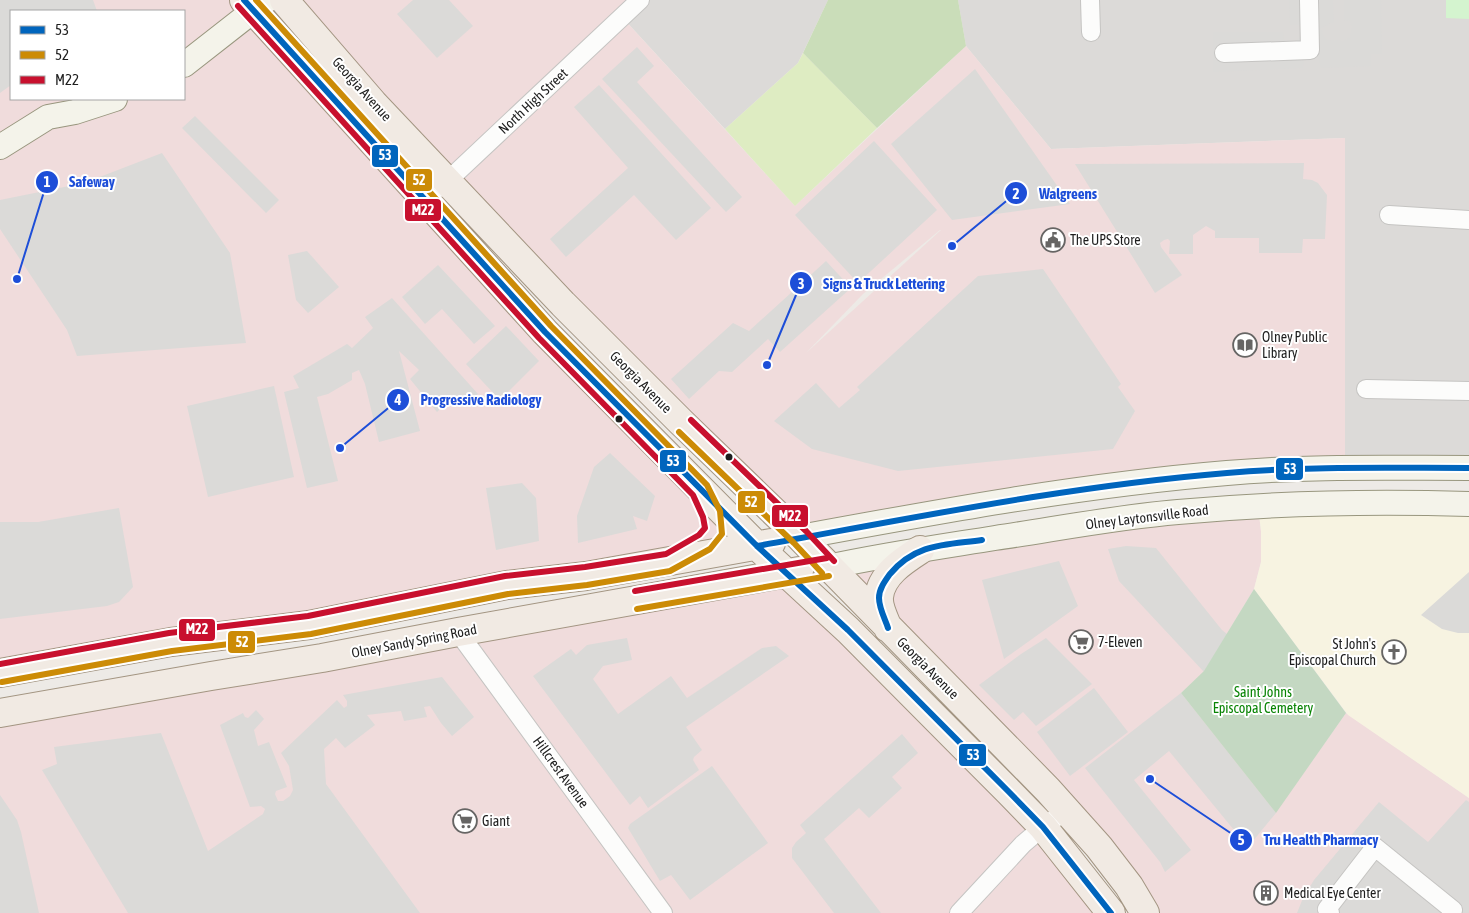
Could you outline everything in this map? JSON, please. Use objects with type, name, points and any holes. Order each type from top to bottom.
[{"type":"main road","name":"Georgia Avenue","points":[[284,0],[373,103],[602,343],[800,537],[1067,810],[1099,847],[1145,913]]},
{"type":"main road","name":"Georgia Avenue","points":[[255,4],[426,201],[545,332],[700,490],[854,636],[1043,827],[1111,913]]},
{"type":"main road","points":[[185,64],[255,4]]},
{"type":"main road","points":[[0,147],[22,134],[48,136],[62,129],[75,112],[112,100]]},
{"type":"main road","points":[[0,673],[171,642],[309,626],[507,585],[586,576],[1019,499],[1227,473],[1322,468],[1469,468]]},
{"type":"main road","points":[[669,562],[705,542],[714,531],[712,514],[700,490]]},
{"type":"main road","name":"Olney Laytonsville Road","points":[[828,567],[920,550],[1129,517],[1178,512],[1258,506],[1404,502],[1469,504]]},
{"type":"main road","points":[[1435,503],[1469,516]]},
{"type":"main road","points":[[888,628],[881,610],[879,598],[882,584],[902,562],[920,550]]},
{"type":"main road","name":"Olney Sandy Spring Road","points":[[0,713],[322,658],[786,573],[828,567]]},
{"type":"street","name":"North High Street","points":[[426,201],[640,0]]},
{"type":"street","points":[[1090,0],[1091,32]]},
{"type":"street","points":[[1224,53],[1310,50],[1309,0]]},
{"type":"street","points":[[1388,215],[1469,220]]},
{"type":"street","points":[[1366,389],[1469,392]]},
{"type":"street","name":"Hillcrest Avenue","points":[[458,632],[663,913]]},
{"type":"street","points":[[959,913],[1024,844],[1043,827],[1067,810]]},
{"type":"street","points":[[1330,913],[1328,909],[1375,847],[1453,910],[1451,913]]},
{"type":"shaded area","points":[[0,0],[244,0],[757,546],[0,673]]},
{"type":"shaded area","points":[[0,0],[93,0],[97,10],[10,10],[10,86],[0,93]]},
{"type":"shaded area","points":[[284,0],[640,0],[622,17],[795,206],[966,46],[1051,149],[1345,138],[1345,468],[800,537]],"holes":[[[941,230],[806,353],[863,294]]]},
{"type":"shaded area","points":[[413,0],[449,0],[473,26],[437,58],[397,14]]},
{"type":"shaded area","points":[[640,0],[828,0],[798,63],[725,129],[622,17]]},
{"type":"shaded area","points":[[958,0],[1469,0],[1469,468],[1345,468],[1345,138],[1051,149],[966,46]]},
{"type":"shaded area","points":[[1289,0],[1333,0],[1334,22],[1321,28],[1323,35],[1328,40],[1344,41],[1350,37],[1352,28],[1350,21],[1344,20],[1344,0],[1381,0],[1382,54],[1371,54],[1371,66],[1321,68],[1318,56],[1304,56],[1303,68],[1213,72],[1213,32],[1283,32],[1284,42],[1294,42],[1301,36],[1302,25],[1290,25]]},
{"type":"shaded area","points":[[637,47],[654,66],[637,82],[742,197],[726,212],[602,79]]},
{"type":"shaded area","points":[[975,69],[1070,204],[952,220],[891,144]]},
{"type":"shaded area","points":[[599,85],[711,208],[676,240],[634,195],[566,257],[550,239],[628,168],[574,107]]},
{"type":"shaded area","points":[[195,116],[279,200],[266,213],[182,128]]},
{"type":"shaded area","points":[[874,141],[937,210],[858,283],[795,215]]},
{"type":"shaded area","points":[[162,153],[230,253],[246,343],[77,356],[67,330],[0,229],[0,200],[84,183]]},
{"type":"shaded area","points":[[1304,163],[1303,179],[1318,183],[1327,195],[1325,239],[1303,239],[1302,253],[1259,253],[1259,238],[1215,238],[1215,231],[1206,226],[1193,235],[1193,254],[1169,254],[1170,241],[1168,239],[1160,243],[1182,275],[1155,293],[1075,164]]},
{"type":"shaded area","points":[[307,251],[339,287],[308,313],[296,300],[288,255]]},
{"type":"shaded area","points":[[826,261],[851,288],[780,352],[768,339],[732,372],[719,371],[689,399],[671,379],[733,323],[749,331]]},
{"type":"shaded area","points":[[438,265],[495,326],[474,344],[442,309],[425,324],[402,297]]},
{"type":"shaded area","points":[[1043,269],[1121,384],[1118,387],[1135,411],[1113,449],[898,471],[812,449],[774,421],[816,383],[839,408],[860,390],[857,387],[978,276]]},
{"type":"shaded area","points":[[392,298],[478,394],[463,406],[446,403],[437,412],[410,379],[419,370],[399,351],[420,431],[379,442],[365,384],[359,370],[352,373],[352,380],[328,394],[317,397],[338,481],[307,488],[284,392],[299,388],[293,376],[347,344],[352,348],[373,328],[365,317]]},
{"type":"shaded area","points":[[506,326],[539,361],[500,400],[466,364]]},
{"type":"shaded area","points":[[274,386],[294,477],[208,497],[187,406]]},
{"type":"shaded area","points":[[610,453],[655,496],[647,521],[633,516],[637,529],[578,543],[577,516],[594,467]]},
{"type":"shaded area","points":[[522,483],[536,498],[539,541],[496,550],[486,488]]},
{"type":"shaded area","points":[[1469,504],[1469,798],[1348,715],[1254,589],[1261,562],[1261,531],[1258,506]]},
{"type":"shaded area","points":[[1258,506],[1261,531],[1261,562],[1254,589],[1204,672],[1181,693],[1276,812],[1346,713],[1469,798],[1469,913],[1145,913],[828,567]]},
{"type":"shaded area","points":[[119,508],[133,587],[119,602],[107,606],[0,619],[0,522],[38,522]]},
{"type":"shaded area","points":[[1126,546],[1156,548],[1227,634],[1204,672],[1119,581],[1108,549]]},
{"type":"shaded area","points":[[1059,561],[1078,606],[1004,659],[982,580]]},
{"type":"shaded area","points":[[1469,572],[1469,633],[1458,633],[1442,629],[1421,615]]},
{"type":"shaded area","points":[[787,573],[1111,913],[0,913],[0,713]]},
{"type":"shaded area","points":[[627,638],[632,660],[603,666],[593,679],[618,714],[671,676],[687,698],[762,648],[776,646],[789,656],[686,727],[702,750],[693,760],[699,770],[648,808],[640,796],[630,805],[533,676],[571,649],[576,655],[587,645]]},
{"type":"shaded area","points":[[1046,638],[1092,684],[1036,726],[1023,712],[1014,720],[979,685]]},
{"type":"shaded area","points":[[442,677],[474,717],[452,736],[430,706],[424,707],[427,717],[404,721],[401,711],[367,715],[375,725],[345,748],[336,738],[324,749],[326,784],[420,913],[128,913],[42,770],[57,764],[54,747],[161,733],[208,851],[263,814],[265,809],[261,806],[250,807],[220,725],[243,713],[248,718],[256,710],[264,719],[254,730],[258,746],[269,742],[287,787],[276,791],[275,794],[278,801],[283,801],[290,796],[293,790],[289,766],[281,753],[337,700],[344,708],[347,706],[347,701],[343,695]]},
{"type":"shaded area","points":[[1094,688],[1128,732],[1070,776],[1037,732]]},
{"type":"shaded area","points":[[1181,693],[1276,813],[1248,847],[1169,751],[1134,780],[1191,850],[1165,872],[1160,862],[1085,768]]},
{"type":"shaded area","points":[[902,734],[918,753],[892,777],[902,788],[869,818],[859,808],[824,839],[881,913],[834,913],[792,858],[792,848],[806,833],[800,825]]},
{"type":"shaded area","points":[[712,766],[768,843],[690,900],[671,875],[660,881],[628,828],[630,824]]},
{"type":"shaded area","points":[[0,795],[17,820],[21,832],[39,913],[0,913]]},
{"type":"shaded area","points":[[1466,800],[1469,802],[1469,913],[1297,913],[1303,898],[1314,880],[1379,802],[1428,842]]},
{"type":"green space","points":[[828,0],[958,0],[966,46],[877,128],[803,53]]},
{"type":"green space","points":[[1446,0],[1469,0],[1469,19],[1446,18]]},
{"type":"green space","points":[[803,53],[877,128],[795,206],[725,129],[798,63]]},
{"type":"green space","name":"Saint Johns Episcopal Cemetery","points":[[1254,589],[1346,713],[1276,813],[1181,693],[1204,671]]},
{"type":"transit line","name":"53","points":[[244,0],[545,332],[757,546],[848,630],[1009,792],[1043,827],[1111,913]]},
{"type":"transit line","name":"52","points":[[2,682],[172,651],[311,634],[508,594],[587,585],[670,571],[710,549],[722,534],[720,511],[707,485],[551,326],[256,0]]},
{"type":"transit line","name":"M22","points":[[0,664],[169,633],[308,616],[505,576],[585,567],[666,554],[699,535],[705,528],[703,517],[693,495],[539,338],[238,6]]},
{"type":"transit line","name":"M22","points":[[691,420],[806,531],[834,561]]},
{"type":"transit line","name":"52","points":[[679,432],[794,543],[822,573]]},
{"type":"transit line","name":"53","points":[[757,546],[1050,494],[1168,479],[1288,469],[1469,468]]},
{"type":"transit line","name":"53","points":[[888,628],[880,606],[879,595],[886,579],[900,564],[910,556],[932,547],[982,540]]},
{"type":"transit line","name":"M22","points":[[635,591],[827,558]]},
{"type":"transit line","name":"52","points":[[637,609],[829,576]]},
{"type":"place","name":"The UPS Store","points":[[1053,240]]},
{"type":"place","name":"Walgreens","points":[[952,246]]},
{"type":"place","name":"Safeway","points":[[17,279]]},
{"type":"place","name":"Olney Public Library","points":[[1245,345]]},
{"type":"place","name":"Signs & Truck Lettering","points":[[767,365]]},
{"type":"place","name":"Progressive Radiology","points":[[340,448]]},
{"type":"place","name":"7-Eleven","points":[[1081,642]]},
{"type":"place","name":"St John's Episcopal Church","points":[[1394,652]]},
{"type":"place","name":"Tru Health Pharmacy","points":[[1150,779]]},
{"type":"place","name":"Giant","points":[[465,821]]},
{"type":"place","name":"Medical Eye Center","points":[[1266,893]]}]
